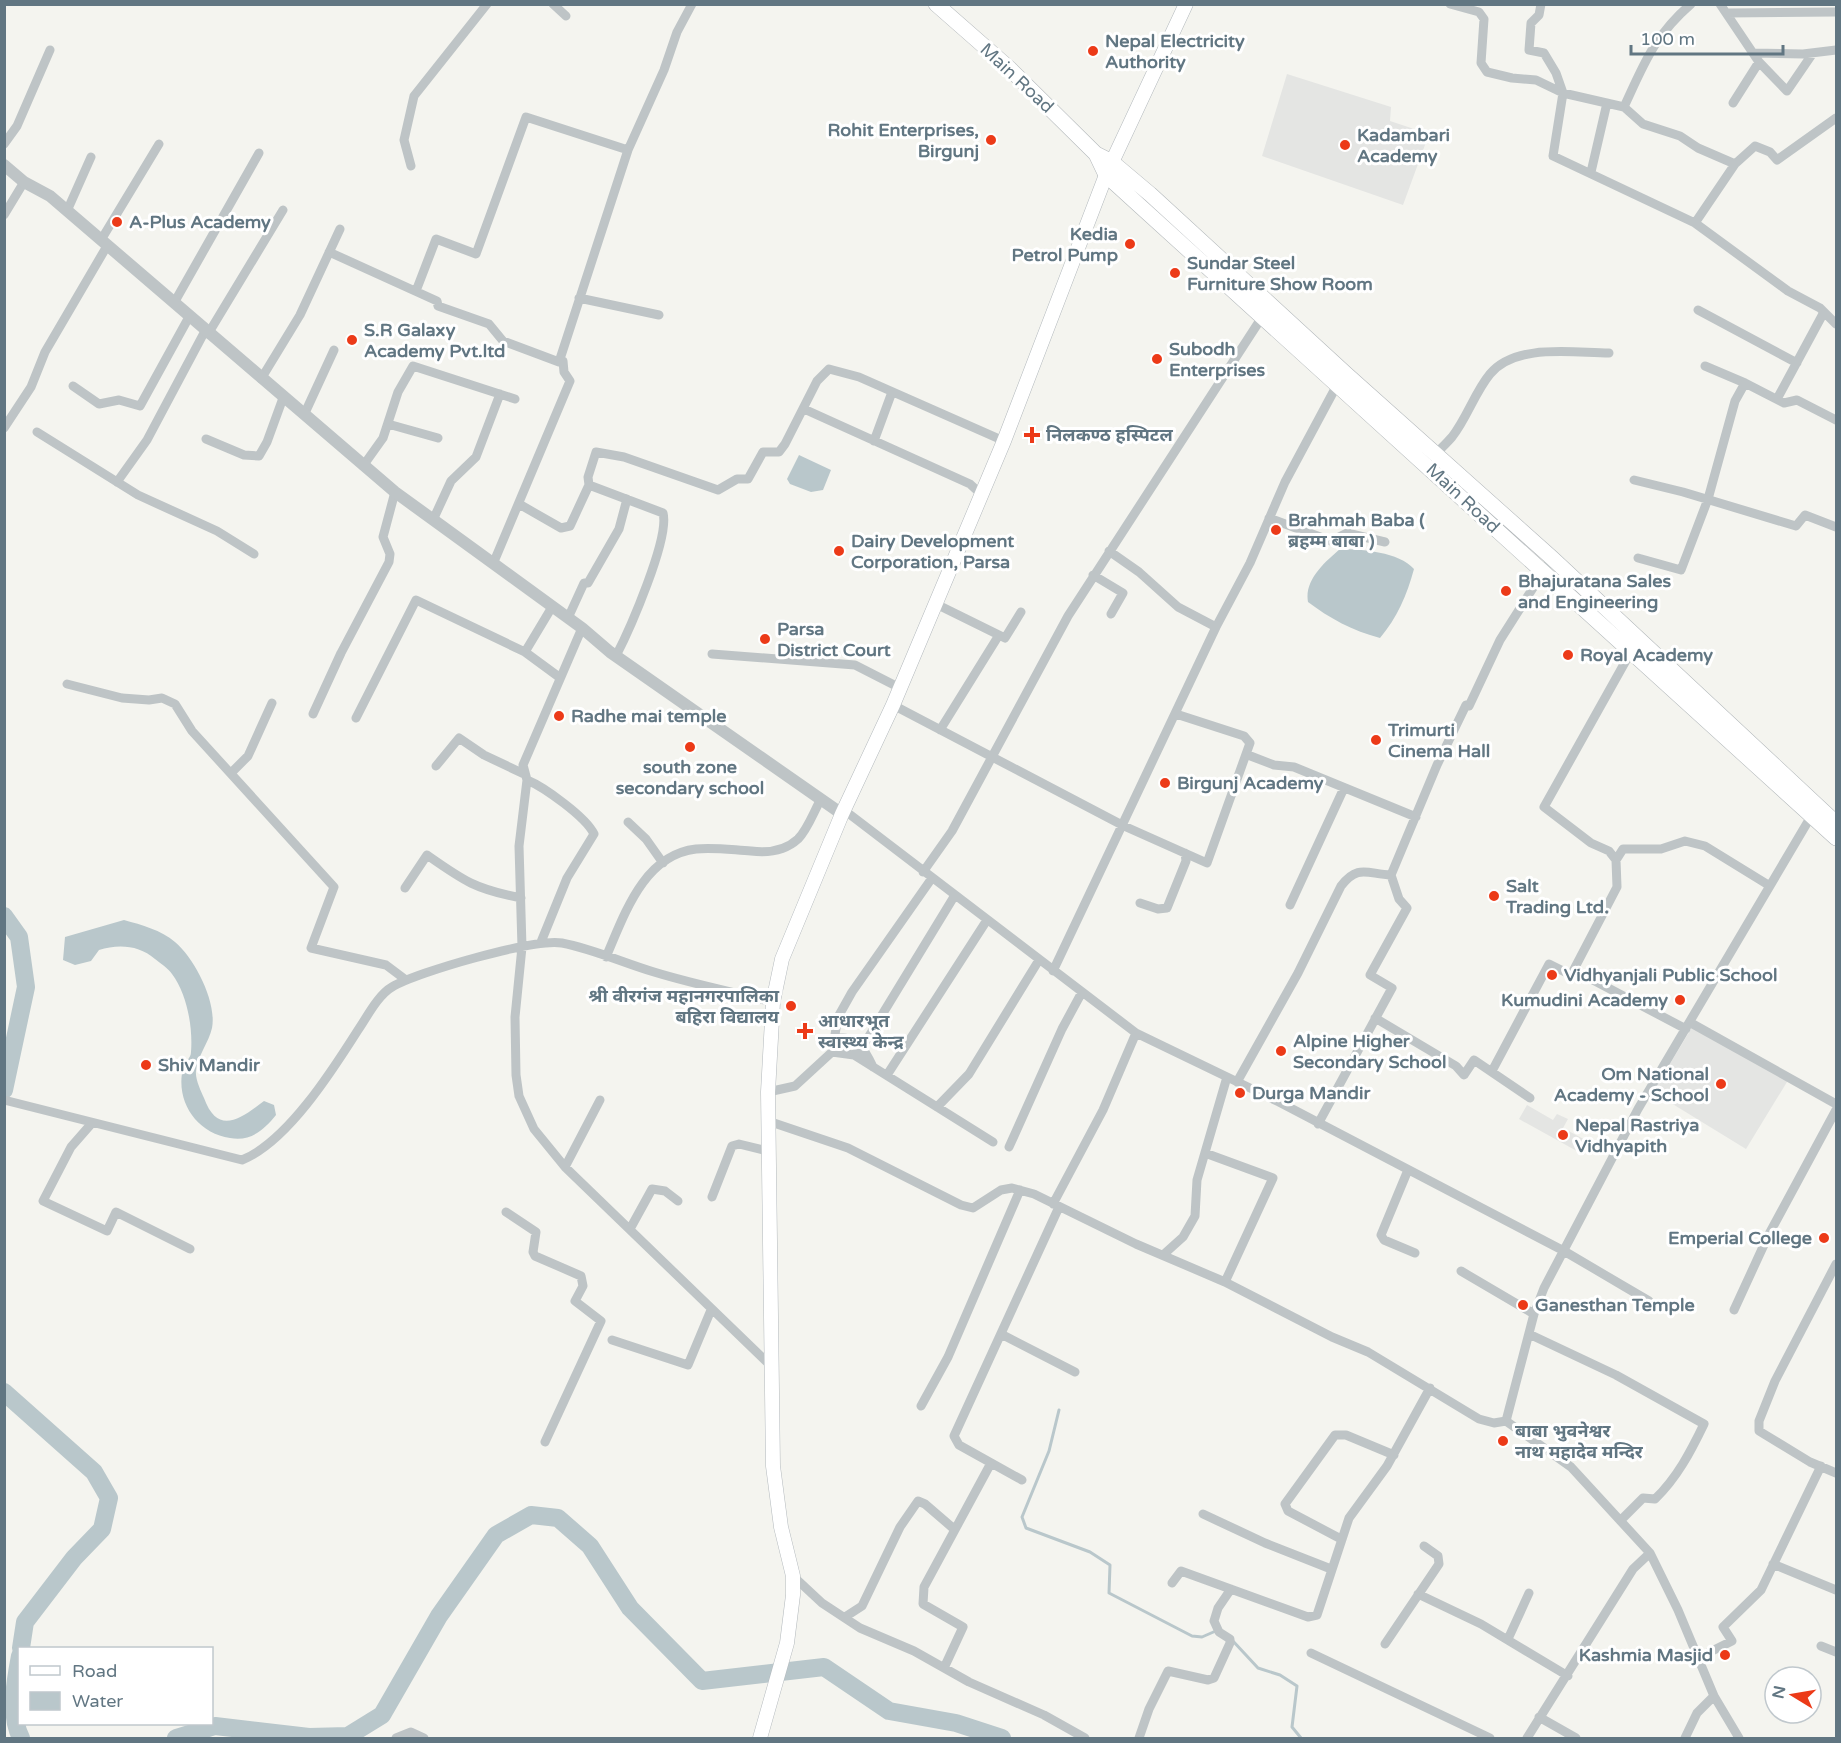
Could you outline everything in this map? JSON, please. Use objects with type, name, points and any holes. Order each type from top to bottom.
[{"type":"main road","name":"Main Road","points":[[936,4],[1010,69],[1109,169],[1431,459],[1543,573],[1635,645]]},
{"type":"main road","points":[[760,1738],[787,1643],[794,1595],[793,1576],[782,1527],[773,1466],[768,1092],[773,1002],[782,959],[843,812],[893,705],[982,495],[1109,169],[1186,4]]},
{"type":"main road","name":"Main Road","points":[[1267,310],[1337,385],[1552,558],[1635,645],[1815,810],[1836,833]]},
{"type":"street","points":[[411,166],[404,140],[414,96],[487,4]]},
{"type":"street","points":[[553,4],[566,16]]},
{"type":"street","points":[[559,362],[628,150],[652,100],[677,32],[692,4]]},
{"type":"street","points":[[1450,4],[1479,12],[1484,19],[1481,63],[1487,72],[1512,78],[1536,80],[1563,93],[1624,107],[1643,124],[1680,136],[1698,148],[1735,164]]},
{"type":"street","points":[[1541,4],[1539,15],[1531,23],[1529,50],[1544,53],[1556,73],[1563,93],[1553,156],[1557,160],[1591,172],[1695,223],[1778,285],[1824,312],[1836,324]]},
{"type":"street","points":[[1624,107],[1654,44],[1669,23],[1690,4]]},
{"type":"street","points":[[1723,9],[1836,13],[1836,4]]},
{"type":"street","points":[[1723,9],[1759,62],[1787,92],[1813,53]]},
{"type":"street","points":[[4,144],[17,126],[50,50]]},
{"type":"street","points":[[1753,53],[1813,53],[1836,50]]},
{"type":"street","points":[[1733,103],[1759,62]]},
{"type":"street","points":[[1591,172],[1607,103]]},
{"type":"street","points":[[416,291],[436,239],[476,254],[526,117],[628,150]]},
{"type":"street","points":[[1695,223],[1735,164],[1755,146],[1770,152],[1777,160],[1836,118]]},
{"type":"street","points":[[4,428],[31,387],[45,352],[159,144]]},
{"type":"street","points":[[174,303],[259,153]]},
{"type":"street","points":[[67,211],[91,157]]},
{"type":"street","points":[[4,165],[24,182],[50,196],[395,492],[582,628],[616,656],[843,812],[1136,1033],[1175,1055],[1237,1082],[1564,1251],[1649,1301]]},
{"type":"street","points":[[4,215],[24,182]]},
{"type":"street","points":[[117,482],[147,440],[207,332],[283,210]]},
{"type":"street","points":[[261,379],[300,315],[339,229]]},
{"type":"street","points":[[329,252],[437,301],[438,306],[489,324],[503,341],[559,362],[564,361],[564,372],[570,381],[493,564]]},
{"type":"street","points":[[579,298],[659,315]]},
{"type":"street","points":[[923,872],[952,831],[1068,615],[1267,310]]},
{"type":"street","points":[[1698,310],[1797,363]]},
{"type":"street","points":[[1777,399],[1824,312]]},
{"type":"street","points":[[73,386],[99,404],[119,400],[140,406],[189,317]]},
{"type":"street","points":[[304,415],[334,350]]},
{"type":"street","points":[[1431,459],[1452,436],[1490,375],[1499,366],[1519,356],[1543,353],[1609,353]]},
{"type":"street","points":[[363,466],[383,438],[398,392],[413,366],[515,399]]},
{"type":"street","points":[[1705,366],[1784,403],[1797,400],[1836,420]]},
{"type":"street","points":[[519,504],[561,528],[570,526],[589,485],[588,477],[596,452],[624,456],[718,490],[737,479],[748,479],[763,452],[779,452],[817,381],[829,369],[859,377],[1004,441]]},
{"type":"street","points":[[1638,558],[1681,570],[1708,499],[1735,401],[1745,383]]},
{"type":"street","points":[[1053,971],[1124,826],[1216,627],[1250,563],[1285,482],[1337,385]]},
{"type":"street","points":[[874,441],[892,392]]},
{"type":"street","points":[[433,520],[451,481],[476,457],[500,394]]},
{"type":"street","points":[[206,439],[244,455],[259,456],[267,442],[283,398]]},
{"type":"street","points":[[804,409],[970,484],[982,495]]},
{"type":"street","points":[[387,424],[438,438]]},
{"type":"street","points":[[37,432],[138,495],[217,531],[254,555]]},
{"type":"street","points":[[1634,480],[1708,499],[1796,526],[1805,515],[1836,527]]},
{"type":"street","points":[[589,485],[663,513],[664,517],[662,539],[631,627],[616,656]]},
{"type":"street","points":[[313,714],[341,653],[389,562],[390,554],[383,537],[383,529],[395,492]]},
{"type":"street","points":[[568,618],[584,583],[588,583],[619,530],[627,499]]},
{"type":"street","points":[[1269,518],[1331,541],[1347,533],[1385,542]]},
{"type":"street","points":[[1108,551],[1139,572],[1178,607],[1216,627]]},
{"type":"street","points":[[1318,1124],[1392,988],[1370,975],[1407,908],[1399,899],[1391,875],[1437,765],[1466,705],[1469,706],[1500,640],[1552,558]]},
{"type":"street","points":[[1093,575],[1123,593],[1111,614]]},
{"type":"street","points":[[356,718],[416,600],[525,652],[559,677]]},
{"type":"street","points":[[936,604],[1005,638],[1021,612]]},
{"type":"street","points":[[525,652],[552,607]]},
{"type":"street","points":[[582,628],[525,758],[519,846],[522,947],[516,1017],[516,1075],[519,1096],[534,1129],[565,1167],[711,1311],[772,1367]]},
{"type":"street","points":[[940,730],[999,635]]},
{"type":"street","points":[[1616,860],[1609,851],[1591,843],[1544,807],[1635,645]]},
{"type":"street","points":[[712,654],[855,665],[900,688]]},
{"type":"street","points":[[67,684],[122,698],[148,700],[162,698],[175,704],[192,731],[232,772],[334,887],[311,948],[386,965],[406,980]]},
{"type":"street","points":[[232,772],[248,756],[272,703]]},
{"type":"street","points":[[893,705],[1124,826],[1207,863],[1248,755],[1250,743],[1244,736],[1176,714]]},
{"type":"street","points":[[436,766],[459,738],[558,799],[588,824],[594,834],[567,878],[541,942]]},
{"type":"street","points":[[1248,755],[1274,765],[1294,767],[1416,817]]},
{"type":"street","points":[[1290,904],[1344,788]]},
{"type":"street","points":[[606,957],[627,905],[642,884],[663,862],[694,849],[767,853],[784,848],[799,838],[821,799]]},
{"type":"street","points":[[1506,1421],[1534,1314],[1544,1288],[1638,1109],[1815,810]]},
{"type":"street","points":[[628,822],[646,839],[663,862]]},
{"type":"street","points":[[1492,1071],[1549,964],[1571,975],[1574,970],[1617,887],[1616,860],[1623,849],[1661,849],[1685,841],[1705,846],[1770,886]]},
{"type":"street","points":[[1140,903],[1158,909],[1167,908],[1186,861],[1185,853]]},
{"type":"street","points":[[405,888],[427,855],[470,885],[486,891],[521,898]]},
{"type":"street","points":[[1237,1082],[1298,973],[1341,886],[1350,875],[1359,871],[1391,875]]},
{"type":"street","points":[[768,1092],[795,1086],[832,1052],[838,1017],[852,992],[932,878]]},
{"type":"street","points":[[854,1055],[863,1046],[955,895]]},
{"type":"street","points":[[886,1075],[987,920]]},
{"type":"street","points":[[4,1100],[226,1158],[242,1160],[260,1153],[281,1132],[332,1072],[368,1014],[389,988],[406,980],[541,942],[562,943],[773,1002]]},
{"type":"street","points":[[937,1107],[969,1074],[1040,960]]},
{"type":"street","points":[[1574,970],[1689,1026],[1836,1104]]},
{"type":"street","points":[[1009,1147],[1062,1029],[1082,992]]},
{"type":"street","points":[[1375,1018],[1456,1066],[1464,1075],[1474,1060],[1530,1098]]},
{"type":"street","points":[[1022,1480],[959,1445],[954,1436],[1056,1205],[1103,1110],[1136,1033]]},
{"type":"street","points":[[835,1038],[847,1037],[863,1046],[873,1067]]},
{"type":"street","points":[[832,1052],[854,1055],[993,1142]]},
{"type":"street","points":[[1163,1255],[1183,1237],[1195,1216],[1197,1180],[1227,1077]]},
{"type":"street","points":[[565,1167],[600,1100]]},
{"type":"street","points":[[1734,1310],[1768,1236],[1836,1110]]},
{"type":"street","points":[[768,1121],[848,1148],[961,1205],[973,1208],[1001,1190],[1012,1188],[1020,1190],[1225,1282],[1332,1337],[1368,1352],[1479,1419],[1494,1424],[1506,1421],[1571,1467],[1650,1553],[1714,1696],[1740,1738]]},
{"type":"street","points":[[92,1123],[71,1147],[43,1201],[107,1231],[116,1212],[190,1249]]},
{"type":"street","points":[[712,1197],[732,1146],[739,1144],[768,1151]]},
{"type":"street","points":[[1205,1153],[1273,1178],[1225,1282]]},
{"type":"street","points":[[1408,1170],[1381,1235],[1384,1240],[1414,1253]]},
{"type":"street","points":[[630,1229],[652,1189],[665,1191],[678,1201]]},
{"type":"street","points":[[921,1406],[948,1357],[1020,1190]]},
{"type":"street","points":[[507,1212],[536,1232],[533,1252],[535,1256],[581,1276],[583,1286],[575,1301],[601,1321],[545,1442]]},
{"type":"street","points":[[1836,1264],[1803,1323],[1759,1421],[1759,1431],[1836,1473]]},
{"type":"street","points":[[1461,1271],[1534,1314]]},
{"type":"street","points":[[612,1340],[688,1365],[711,1311]]},
{"type":"street","points":[[1001,1334],[1076,1372]]},
{"type":"street","points":[[1529,1334],[1616,1375],[1704,1424],[1682,1468],[1664,1490],[1655,1499],[1643,1498],[1621,1520]]},
{"type":"street","points":[[1172,1583],[1181,1571],[1313,1617],[1317,1615],[1349,1518],[1394,1455],[1430,1388]]},
{"type":"street","points":[[1341,1539],[1288,1511],[1285,1504],[1335,1435],[1346,1435],[1394,1455]]},
{"type":"street","points":[[944,1668],[963,1627],[923,1604],[928,1576],[990,1463]]},
{"type":"street","points":[[1698,1658],[1732,1641],[1722,1627],[1761,1590],[1821,1466]]},
{"type":"street","points":[[845,1617],[862,1606],[900,1527],[918,1501],[925,1503],[954,1529]]},
{"type":"street","points":[[1203,1514],[1265,1543],[1331,1569]]},
{"type":"street","points":[[1385,1644],[1439,1560],[1438,1556],[1424,1546]]},
{"type":"street","points":[[1527,1738],[1634,1569],[1650,1553]]},
{"type":"street","points":[[1773,1564],[1836,1590]]},
{"type":"street","points":[[793,1576],[822,1603],[860,1628],[1044,1715],[1085,1738]]},
{"type":"street","points":[[1139,1738],[1149,1709],[1168,1671],[1208,1680],[1214,1678],[1230,1639],[1220,1632],[1214,1621],[1218,1608],[1231,1589]]},
{"type":"street","points":[[1508,1639],[1529,1593]]},
{"type":"street","points":[[1418,1594],[1508,1639],[1568,1676]]},
{"type":"street","points":[[1821,1646],[1836,1652]]},
{"type":"street","points":[[1311,1653],[1490,1738]]},
{"type":"street","points":[[1685,1738],[1697,1713],[1714,1696]]},
{"type":"street","points":[[1539,1716],[1576,1738]]},
{"type":"street","points":[[396,1738],[411,1732],[424,1738]]},
{"type":"shaded area","name":"Kadambari Academy","points":[[1287,74],[1391,107],[1390,121],[1429,134],[1403,205],[1262,156]]},
{"type":"shaded area","name":"Om National Academy - School","points":[[1694,1024],[1790,1077],[1746,1149],[1653,1092]]},
{"type":"shaded area","name":"Nepal Rastriya Vidhyapith","points":[[1527,1105],[1553,1120],[1557,1114],[1568,1119],[1563,1128],[1591,1143],[1584,1155],[1519,1119]]},
{"type":"water","points":[[799,455],[831,470],[823,490],[811,492],[790,484],[787,479]]},
{"type":"water","points":[[1340,549],[1390,555],[1414,569],[1401,606],[1380,638],[1342,623],[1308,602],[1312,579]]},
{"type":"water","points":[[124,920],[151,928],[170,938],[183,950],[197,970],[208,994],[213,1018],[212,1028],[197,1066],[198,1085],[210,1110],[216,1117],[223,1120],[238,1118],[264,1101],[274,1105],[276,1115],[256,1134],[237,1139],[218,1135],[199,1123],[191,1114],[182,1093],[181,1081],[183,1068],[191,1054],[190,1022],[182,991],[166,968],[149,954],[128,947],[99,950],[91,961],[75,965],[63,960],[65,937]]},
{"type":"waterway","points":[[4,916],[19,937],[26,987],[4,1090]]},
{"type":"waterway","points":[[4,1392],[94,1472],[109,1498],[102,1529],[74,1558],[25,1622],[21,1647]]},
{"type":"waterway","points":[[1059,1410],[1049,1451],[1022,1517],[1026,1528],[1090,1552],[1110,1565],[1109,1593],[1192,1636],[1202,1637],[1218,1630]]},
{"type":"waterway","points":[[176,1738],[215,1726],[309,1737],[348,1736],[382,1715],[439,1616],[496,1535],[531,1515],[558,1518],[590,1546],[630,1608],[702,1681],[824,1667],[889,1711],[956,1723],[1002,1738]]},
{"type":"waterway","points":[[1232,1640],[1258,1668],[1280,1675],[1297,1686],[1292,1727],[1301,1738]]},
{"type":"waterway","points":[[18,1668],[14,1708],[17,1729],[21,1738]]},
{"type":"place","name":"Nepal Electricity Authority","points":[[1093,51]]},
{"type":"place","name":"Rohit Enterprises, Birgunj","points":[[991,140]]},
{"type":"place","name":"Kadambari Academy","points":[[1345,145]]},
{"type":"place","name":"A-Plus Academy","points":[[117,222]]},
{"type":"place","name":"Kedia Petrol Pump","points":[[1130,244]]},
{"type":"place","name":"Sundar Steel Furniture Show Room","points":[[1175,273]]},
{"type":"place","name":"S.R Galaxy Academy Pvt.ltd","points":[[352,340]]},
{"type":"place","name":"Subodh Enterprises","points":[[1157,359]]},
{"type":"place","name":"निलकण्ठ हस्पिटल","points":[[1032,435]]},
{"type":"place","name":"Brahmah Baba ( ब्रहम्म बाबा )","points":[[1276,530]]},
{"type":"place","name":"Dairy Development Corporation, Parsa","points":[[839,551]]},
{"type":"place","name":"Bhajuratana Sales and Engineering","points":[[1506,591]]},
{"type":"place","name":"Parsa District Court","points":[[765,639]]},
{"type":"place","name":"Royal Academy","points":[[1568,655]]},
{"type":"place","name":"Radhe mai temple","points":[[559,716]]},
{"type":"place","name":"Trimurti Cinema Hall","points":[[1376,740]]},
{"type":"place","name":"south zone secondary school","points":[[690,747]]},
{"type":"place","name":"Birgunj Academy","points":[[1165,783]]},
{"type":"place","name":"Salt Trading Ltd.","points":[[1494,896]]},
{"type":"place","name":"Vidhyanjali Public School","points":[[1552,975]]},
{"type":"place","name":"Kumudini Academy","points":[[1680,1000]]},
{"type":"place","name":"श्री वीरगंज महानगरपालिका बहिरा विद्यालय","points":[[791,1006]]},
{"type":"place","name":"आधारभूत स्वास्थ्य केन्द्र","points":[[805,1031]]},
{"type":"place","name":"Alpine Higher Secondary School","points":[[1281,1051]]},
{"type":"place","name":"Shiv Mandir","points":[[146,1065]]},
{"type":"place","name":"Om National Academy - School","points":[[1721,1084]]},
{"type":"place","name":"Durga Mandir","points":[[1240,1093]]},
{"type":"place","name":"Nepal Rastriya Vidhyapith","points":[[1563,1135]]},
{"type":"place","name":"Emperial College","points":[[1824,1238]]},
{"type":"place","name":"Ganesthan Temple","points":[[1523,1305]]},
{"type":"place","name":"बाबा भुवनेश्वर नाथ महादेव मन्दिर","points":[[1503,1441]]},
{"type":"place","name":"Kashmia Masjid","points":[[1725,1655]]}]
